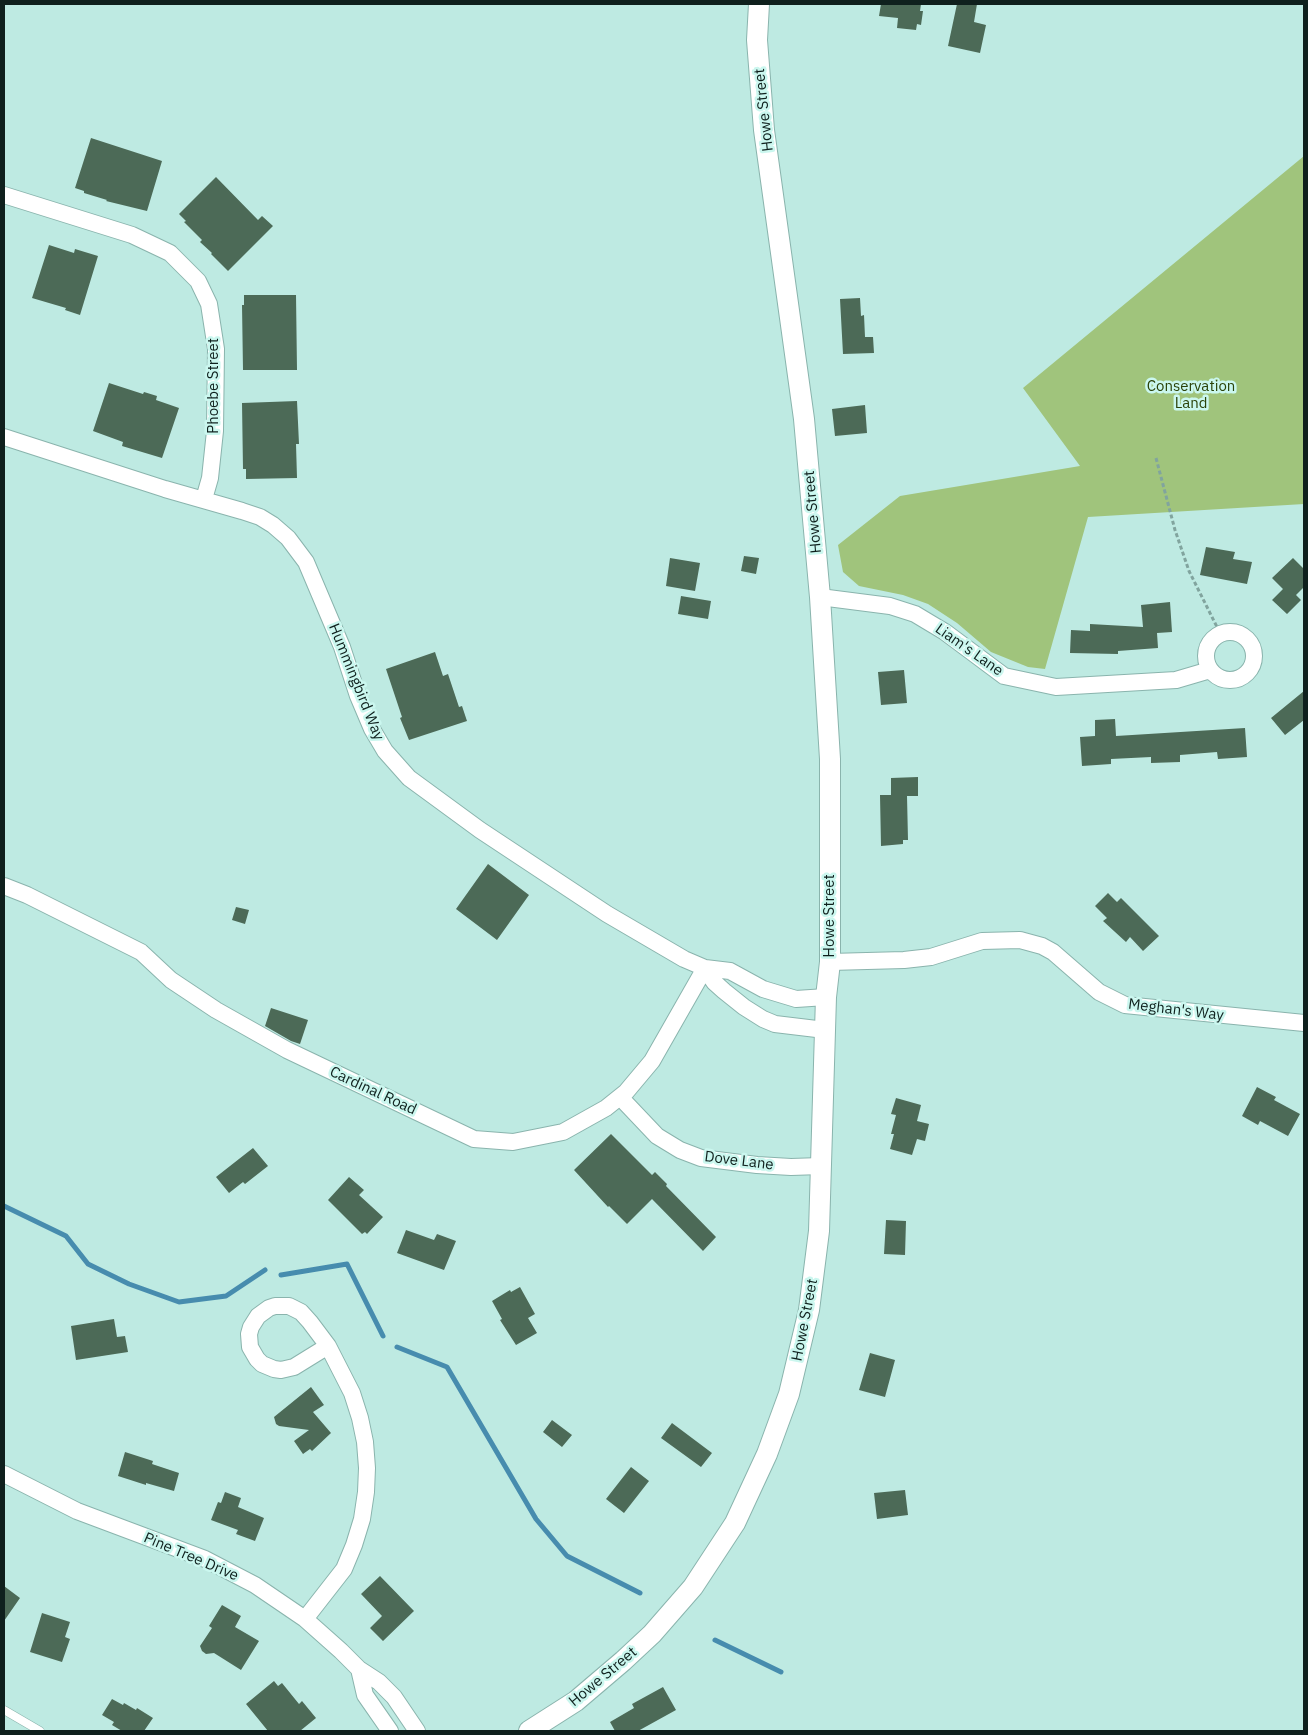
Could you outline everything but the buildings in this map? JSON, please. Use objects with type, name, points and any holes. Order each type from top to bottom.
[{"type":"street","name":"Howe Street","points":[[530,1731],[576,1701],[640,1646],[694,1588],[735,1523],[767,1454],[791,1384],[809,1310],[819,1231],[826,997],[830,962],[830,759],[820,597],[804,418],[764,130],[757,40],[759,4]]},
{"type":"street","name":"Phoebe Street","points":[[4,194],[132,235],[170,253],[198,281],[209,304],[216,349],[214,440],[210,478],[204,499]]},
{"type":"street","name":"Hummingbird Way","points":[[4,437],[165,489],[260,517],[272,525],[288,538],[306,562],[342,647],[358,696],[372,729],[385,751],[409,778],[480,830],[606,914],[684,959],[706,968],[730,971],[763,989],[796,999],[826,997]]},
{"type":"street","name":"Liam's Lane","points":[[820,597],[890,606],[915,614],[945,632],[1004,676],[1056,687],[1176,680],[1210,670]]},
{"type":"street","points":[[1236,632],[1250,642],[1254,658],[1252,665],[1243,676],[1236,679],[1222,678],[1210,670],[1206,662],[1208,645],[1220,633],[1236,632]]},
{"type":"street","name":"Cardinal Road","points":[[4,886],[28,895],[141,952],[171,980],[216,1010],[287,1050],[474,1139],[514,1142],[563,1132],[606,1108],[641,1076],[652,1061],[706,968]]},
{"type":"street","name":"Meghan's Way","points":[[830,962],[904,960],[931,957],[982,941],[1020,940],[1042,946],[1053,952],[1099,992],[1125,1005],[1304,1023]]},
{"type":"street","points":[[706,968],[714,982],[724,991],[744,1007],[774,1024],[825,1030]]},
{"type":"street","name":"Dove Lane","points":[[620,1097],[657,1136],[680,1150],[694,1155],[724,1162],[757,1165],[821,1166]]},
{"type":"street","points":[[305,1619],[344,1569],[362,1520],[367,1468],[365,1442],[352,1393],[328,1346],[306,1316],[296,1308],[275,1306],[263,1311],[254,1321],[249,1334],[250,1347],[257,1359],[274,1369],[281,1370],[294,1367],[328,1346]]},
{"type":"street","name":"Pine Tree Drive","points":[[4,1474],[102,1522],[204,1559],[262,1589],[305,1619],[342,1651],[359,1669],[379,1682],[394,1697],[417,1731]]},
{"type":"street","name":"Pine Tree Drive","points":[[359,1669],[365,1694],[390,1731]]},
{"type":"lane","points":[[4,1710],[40,1731]]},
{"type":"path","points":[[1156,458],[1175,530],[1189,572],[1220,633]]},
{"type":"green space","name":"Conservation Land","points":[[1304,156],[1304,504],[1088,517],[1045,669],[1028,667],[991,652],[957,623],[928,604],[903,595],[859,586],[843,572],[838,545],[900,496],[1080,466],[1023,388]]},
{"type":"waterway","points":[[4,1206],[66,1236],[88,1264],[129,1284],[179,1302],[226,1296],[265,1270]]},
{"type":"waterway","points":[[281,1275],[347,1264],[383,1336]]},
{"type":"waterway","points":[[397,1347],[447,1367],[536,1519],[567,1556],[640,1593]]},
{"type":"waterway","points":[[715,1640],[781,1672]]}]
